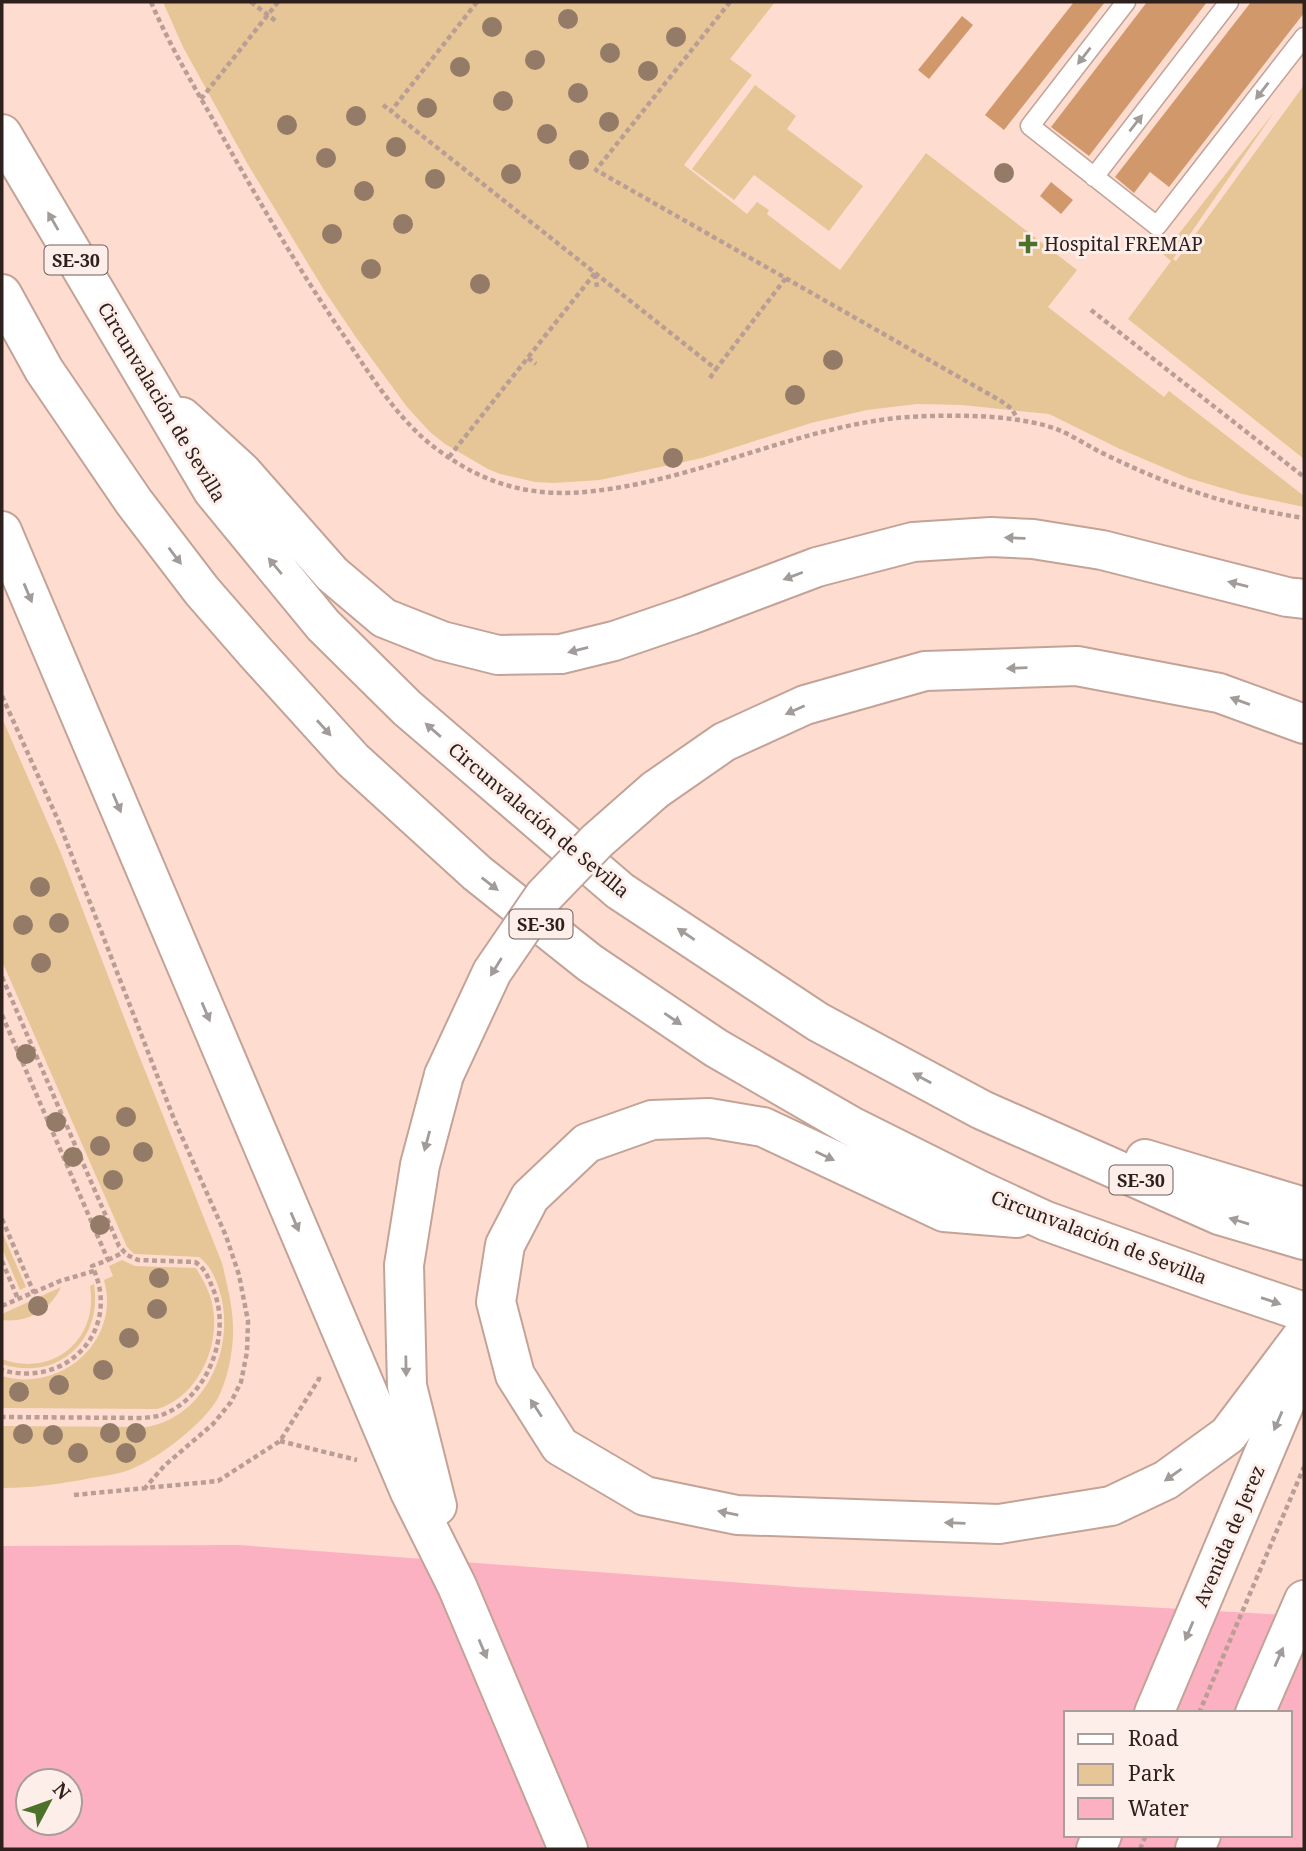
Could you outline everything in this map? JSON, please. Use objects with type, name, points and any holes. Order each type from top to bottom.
[{"type":"main road","name":"Circunvalación de Sevilla","points":[[2,134],[213,491],[324,625],[407,708],[620,891],[818,1023],[982,1110],[1219,1215],[1304,1240]]},
{"type":"main road","name":"Circunvalación de Sevilla","points":[[2,294],[44,370],[134,502],[202,591],[353,760],[477,873],[580,955],[716,1048],[850,1126],[979,1190],[1046,1221],[1304,1312]]},
{"type":"main road","points":[[2,348],[134,502]]},
{"type":"main road","points":[[149,386],[242,471],[332,574],[384,618],[442,641],[498,655],[561,654],[614,641],[817,567],[913,542],[991,537],[1033,539],[1102,550],[1304,599]]},
{"type":"main road","points":[[2,531],[410,1492],[457,1586],[568,1849]]},
{"type":"main road","points":[[457,1586],[407,1386],[404,1265],[420,1166],[444,1075],[492,972],[544,896],[597,841],[655,790],[724,742],[805,705],[925,671],[1077,666],[1219,694],[1304,724]]},
{"type":"main road","points":[[982,1110],[1304,1207]]},
{"type":"main road","points":[[1046,1221],[944,1212],[764,1127],[709,1118],[652,1120],[587,1143],[530,1197],[505,1245],[496,1302],[515,1375],[560,1446],[645,1496],[737,1515],[999,1524],[1111,1506],[1166,1480],[1228,1434],[1304,1334]]},
{"type":"main road","name":"Avenida de Jerez","points":[[1155,1711],[1304,1358]]},
{"type":"main road","points":[[1256,1711],[1304,1600]]},
{"type":"lane","points":[[1126,2],[1030,126],[1157,226],[1304,37]]},
{"type":"lane","points":[[1094,177],[1229,2]]},
{"type":"path","points":[[151,2],[177,56],[259,202],[364,365],[424,439],[483,478],[535,492],[568,494],[633,485],[692,472],[834,428],[869,421],[932,416],[1018,420],[1058,429],[1178,486],[1242,506],[1304,518]]},
{"type":"path","points":[[251,2],[277,22]]},
{"type":"path","points":[[201,99],[278,2]]},
{"type":"path","points":[[391,111],[477,2]]},
{"type":"path","points":[[730,2],[596,170],[1001,401],[1012,410],[1018,420]]},
{"type":"path","points":[[383,105],[716,369]]},
{"type":"path","points":[[449,457],[595,273]]},
{"type":"path","points":[[595,273],[597,287]]},
{"type":"path","points":[[710,378],[786,278]]},
{"type":"path","points":[[1091,310],[1304,477]]},
{"type":"path","points":[[528,358],[536,364]]},
{"type":"path","points":[[2,696],[58,820],[174,1119],[226,1236],[239,1275],[248,1321],[247,1352],[241,1382],[231,1402],[213,1424],[164,1466],[145,1488]]},
{"type":"path","points":[[2,977],[119,1247],[138,1261],[195,1262],[209,1279],[219,1313],[218,1343],[208,1372],[194,1392],[176,1408],[158,1416],[143,1418],[2,1417]]},
{"type":"path","points":[[2,1015],[108,1259]]},
{"type":"path","points":[[2,1219],[34,1293]]},
{"type":"path","points":[[2,1370],[19,1374],[46,1372],[66,1363],[86,1345],[99,1320],[101,1306],[99,1282],[92,1266],[124,1252]]},
{"type":"path","points":[[2,1261],[18,1299]]},
{"type":"path","points":[[2,1306],[60,1281],[94,1270]]},
{"type":"path","points":[[74,1495],[218,1481],[279,1441],[319,1379],[319,1366]]},
{"type":"path","points":[[279,1441],[361,1461]]},
{"type":"path","points":[[1200,1711],[1304,1467]]},
{"type":"green space","points":[[163,2],[775,2],[730,59],[752,75],[684,165],[747,214],[757,202],[769,210],[767,214],[840,270],[926,153],[1077,270],[1048,307],[1164,397],[1169,391],[1304,496],[1304,507],[1242,494],[1188,478],[1049,414],[961,405],[917,404],[867,410],[811,423],[702,458],[600,480],[535,482],[488,469],[430,432],[407,407],[355,336],[247,163],[183,47]]},
{"type":"green space","points":[[755,85],[796,116],[787,129],[863,186],[829,231],[754,175],[734,200],[692,169]]},
{"type":"green space","points":[[1304,85],[1304,459],[1128,319],[1171,261],[1163,254],[1275,111],[1173,259],[1176,261]]},
{"type":"green space","points":[[2,718],[60,851],[222,1263],[233,1327],[229,1368],[218,1398],[189,1431],[162,1452],[135,1468],[115,1474],[47,1485],[2,1488],[2,1426],[146,1427],[167,1420],[186,1409],[201,1393],[212,1375],[220,1354],[224,1310],[212,1272],[199,1257],[134,1254],[127,1247],[2,961]]},
{"type":"green space","points":[[2,1232],[26,1287],[20,1290],[2,1248]]},
{"type":"green space","points":[[122,1260],[135,1266],[196,1268],[199,1273],[211,1298],[214,1323],[209,1354],[194,1382],[184,1394],[157,1409],[2,1408],[2,1376],[39,1378],[56,1373],[86,1353],[97,1338],[104,1321],[107,1302],[104,1280],[113,1276],[109,1266]]},
{"type":"green space","points":[[94,1284],[95,1305],[91,1323],[72,1352],[58,1362],[41,1367],[22,1368],[2,1364],[2,1359],[39,1363],[68,1350],[80,1337],[87,1322],[91,1305],[90,1286]]},
{"type":"green space","points":[[61,1287],[51,1303],[37,1314],[2,1320],[2,1314]]},
{"type":"water","points":[[239,1545],[797,1587],[1304,1616],[1304,1849],[2,1849],[2,1546]]},
{"type":"building","points":[[1074,2],[1105,2],[1004,130],[985,115]]},
{"type":"building","points":[[1147,2],[1207,2],[1089,156],[1051,127]]},
{"type":"building","points":[[1251,2],[1304,2],[1304,13],[1169,187],[1150,172],[1134,193],[1115,177]]},
{"type":"building","points":[[962,16],[973,25],[929,79],[918,70]]},
{"type":"building","points":[[1051,182],[1073,200],[1061,214],[1040,196]]},
{"type":"place","name":"Hospital FREMAP","points":[[1028,244]]}]
